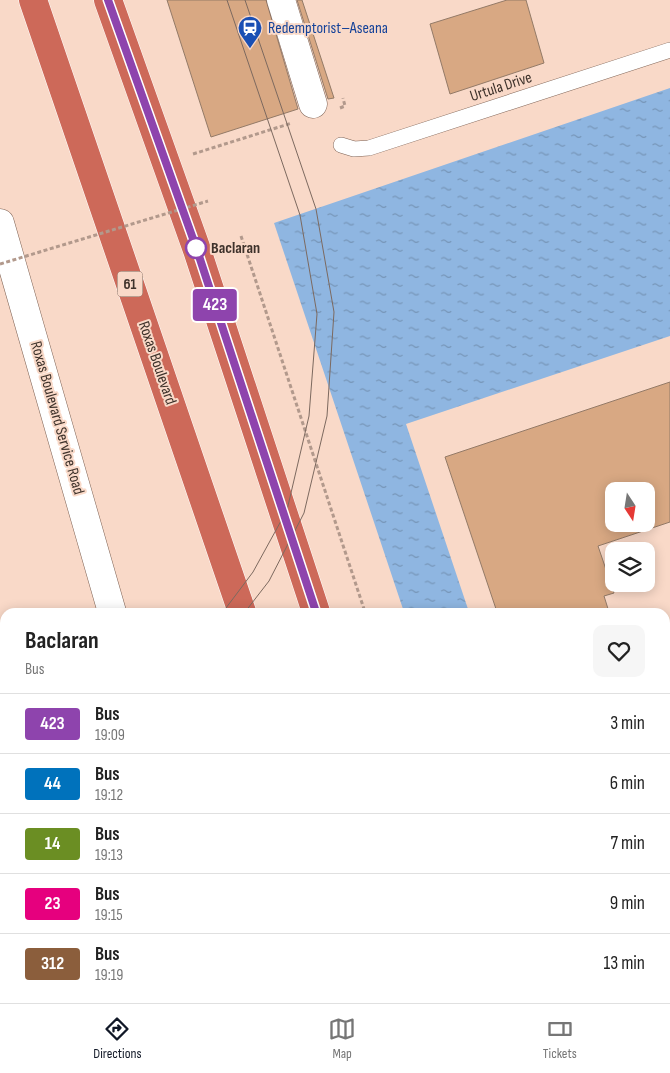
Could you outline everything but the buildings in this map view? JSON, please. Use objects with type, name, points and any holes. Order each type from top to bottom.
[{"type":"highway","name":"Roxas Boulevard","points":[[33,0],[241,608]]},
{"type":"highway","points":[[108,0],[197,250],[315,608]]},
{"type":"street","points":[[281,0],[313,104]]},
{"type":"street","name":"Roxas Boulevard Service Road","points":[[0,223],[6,275],[111,608]]},
{"type":"lane","name":"Urtula Drive","points":[[341,145],[354,149],[369,148],[670,50]]},
{"type":"path","points":[[192,154],[208,149]]},
{"type":"path","points":[[6,275],[208,201]]},
{"type":"path","points":[[241,236],[364,608]]},
{"type":"water","points":[[670,88],[670,336],[406,424],[468,608],[403,608],[274,223]]},
{"type":"tram line","points":[[226,608],[253,572],[287,510],[309,416],[317,314],[300,215],[227,0]]},
{"type":"tram line","points":[[245,0],[316,209],[334,312],[327,416],[304,513],[269,581],[248,608]]},
{"type":"bus line","name":"423","points":[[108,0],[197,250],[315,608]]},
{"type":"place","name":"Redemptorist–Aseana","points":[[250,49]]},
{"type":"place","name":"Baclaran","points":[[196,248]]}]
